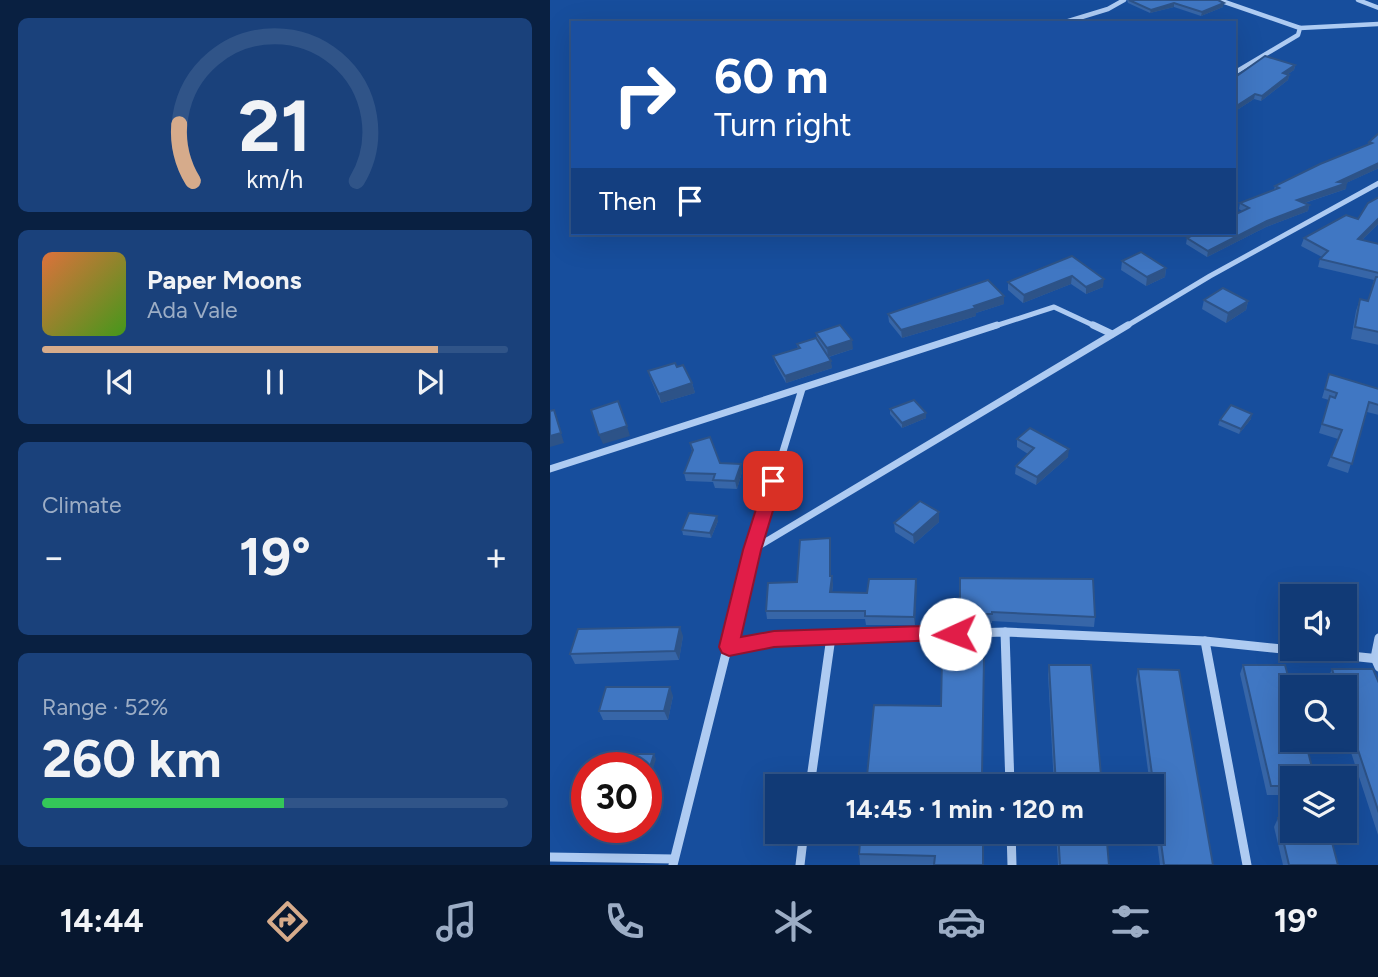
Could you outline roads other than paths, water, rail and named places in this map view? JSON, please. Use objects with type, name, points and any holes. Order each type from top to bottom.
[{"type":"street","points":[[1069,21],[1108,9],[1124,0]]},
{"type":"street","points":[[1219,0],[1300,28],[1378,24]]},
{"type":"street","points":[[1358,0],[1378,8]]},
{"type":"street","points":[[1236,72],[1298,35],[1300,28]]},
{"type":"street","points":[[752,550],[1210,276],[1378,183]]},
{"type":"street","points":[[550,469],[1054,307],[1112,334]]},
{"type":"street","points":[[550,857],[673,862],[752,550],[802,389]]},
{"type":"street","points":[[729,647],[774,639],[1005,632],[1205,641],[1377,661],[1378,638]]},
{"type":"street","points":[[1005,632],[1010,774]]},
{"type":"street","points":[[812,774],[831,637]]},
{"type":"street","points":[[1205,641],[1247,865]]},
{"type":"street","points":[[800,865],[802,844]]},
{"type":"street","points":[[1011,844],[1012,865]]}]
